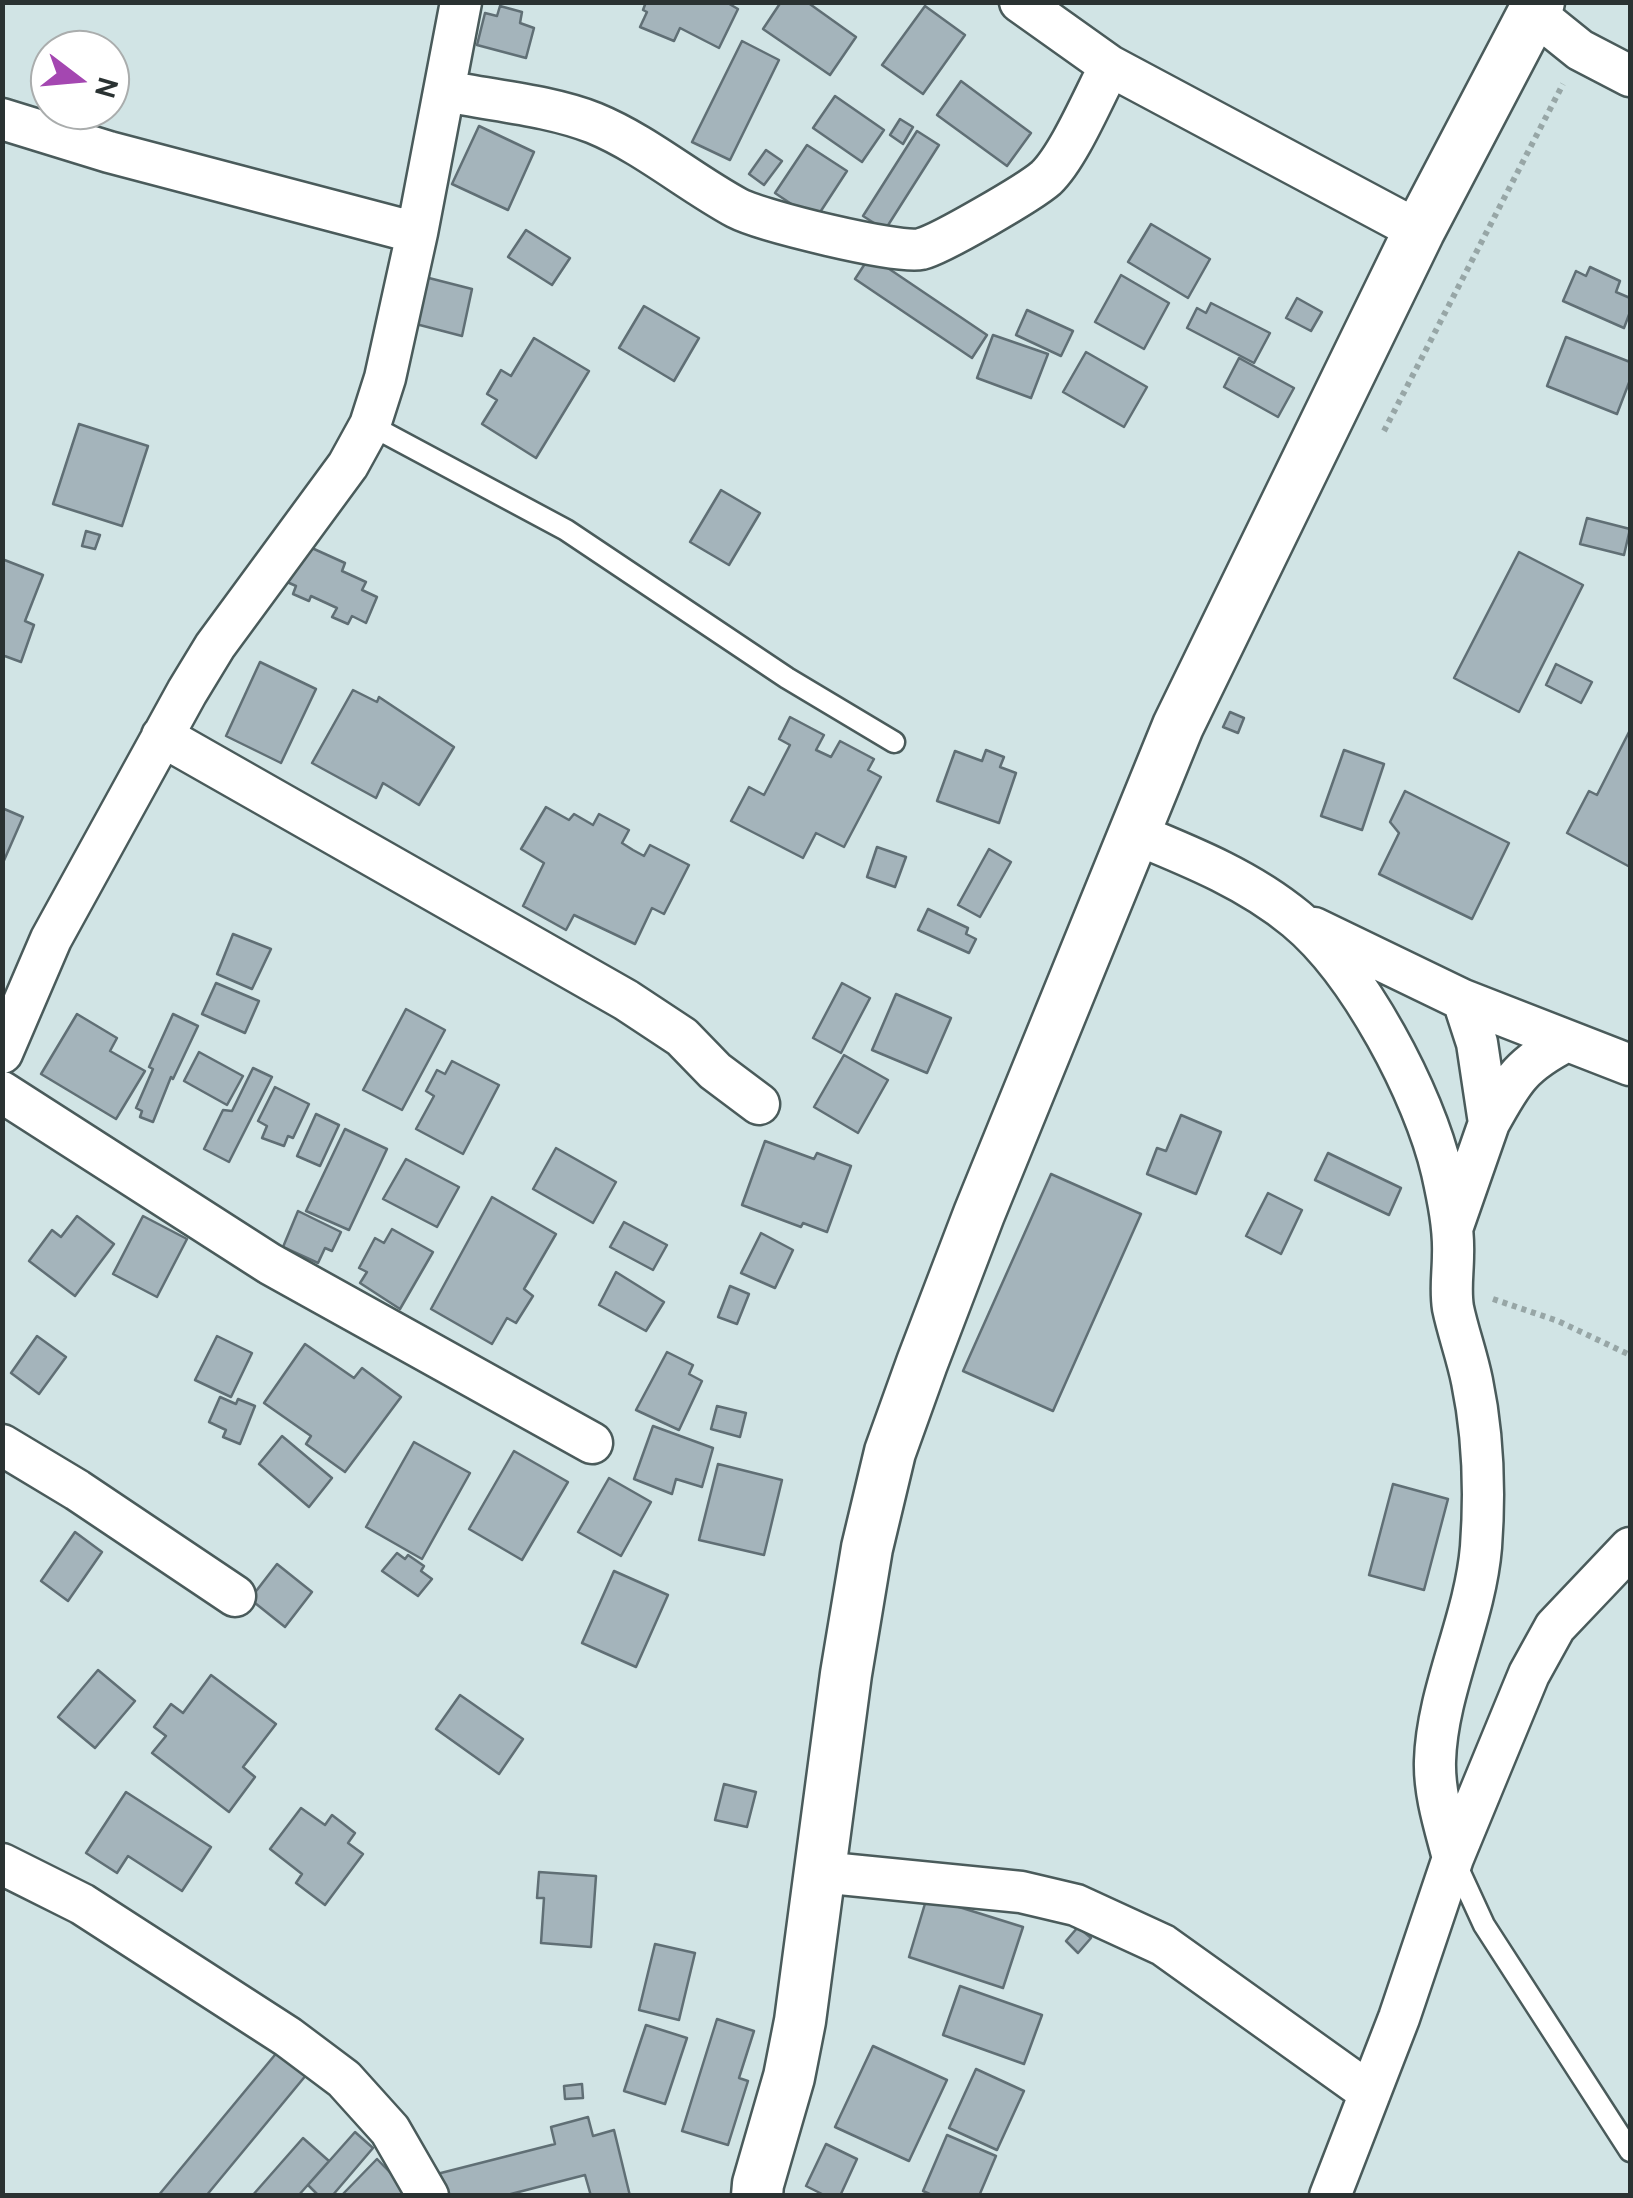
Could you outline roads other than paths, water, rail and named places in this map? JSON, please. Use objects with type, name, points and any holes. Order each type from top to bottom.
[{"type":"street","points":[[2,1053],[51,939],[162,736],[215,646],[348,465],[370,424],[385,378],[417,233],[461,2]]},
{"type":"street","points":[[1020,2],[1110,66],[1418,231]]},
{"type":"street","points":[[754,2192],[789,2077],[846,1674],[867,1548],[890,1452],[979,1214],[1178,726],[1418,231],[1537,8],[1580,50],[1630,76]]},
{"type":"street","points":[[446,91],[568,115],[594,124],[739,209],[769,221],[918,250],[944,240],[1046,178],[1110,66]]},
{"type":"street","points":[[2,118],[108,152],[417,233]]},
{"type":"street","points":[[162,736],[626,1000],[682,1037],[715,1071],[759,1104]]},
{"type":"street","points":[[1136,834],[1220,869],[1296,920],[1463,1000],[1630,1065]]},
{"type":"street","points":[[1296,920],[1329,954],[1396,1054],[1423,1108],[1442,1172],[1452,1229],[1451,1284],[1473,1385],[1483,1496],[1474,1600],[1441,1720],[1435,1762],[1439,1802],[1453,1858]]},
{"type":"street","points":[[1463,1000],[1481,1063],[1490,1123]]},
{"type":"street","points":[[1452,1229],[1490,1123],[1513,1081],[1537,1057],[1568,1041]]},
{"type":"street","points":[[2,1092],[270,1264],[592,1442]]},
{"type":"street","points":[[2,1446],[77,1490],[235,1596]]},
{"type":"street","points":[[1330,2196],[1453,1858],[1529,1674],[1555,1627],[1630,1548]]},
{"type":"street","points":[[2,1864],[82,1904],[288,2036],[344,2079],[390,2130],[428,2196]]},
{"type":"street","points":[[820,1872],[1022,1892],[1076,1906],[1162,1945],[1370,2093]]},
{"type":"lane","points":[[370,424],[566,530],[787,678],[894,742]]},
{"type":"lane","points":[[1453,1858],[1484,1925],[1630,2150]]}]
